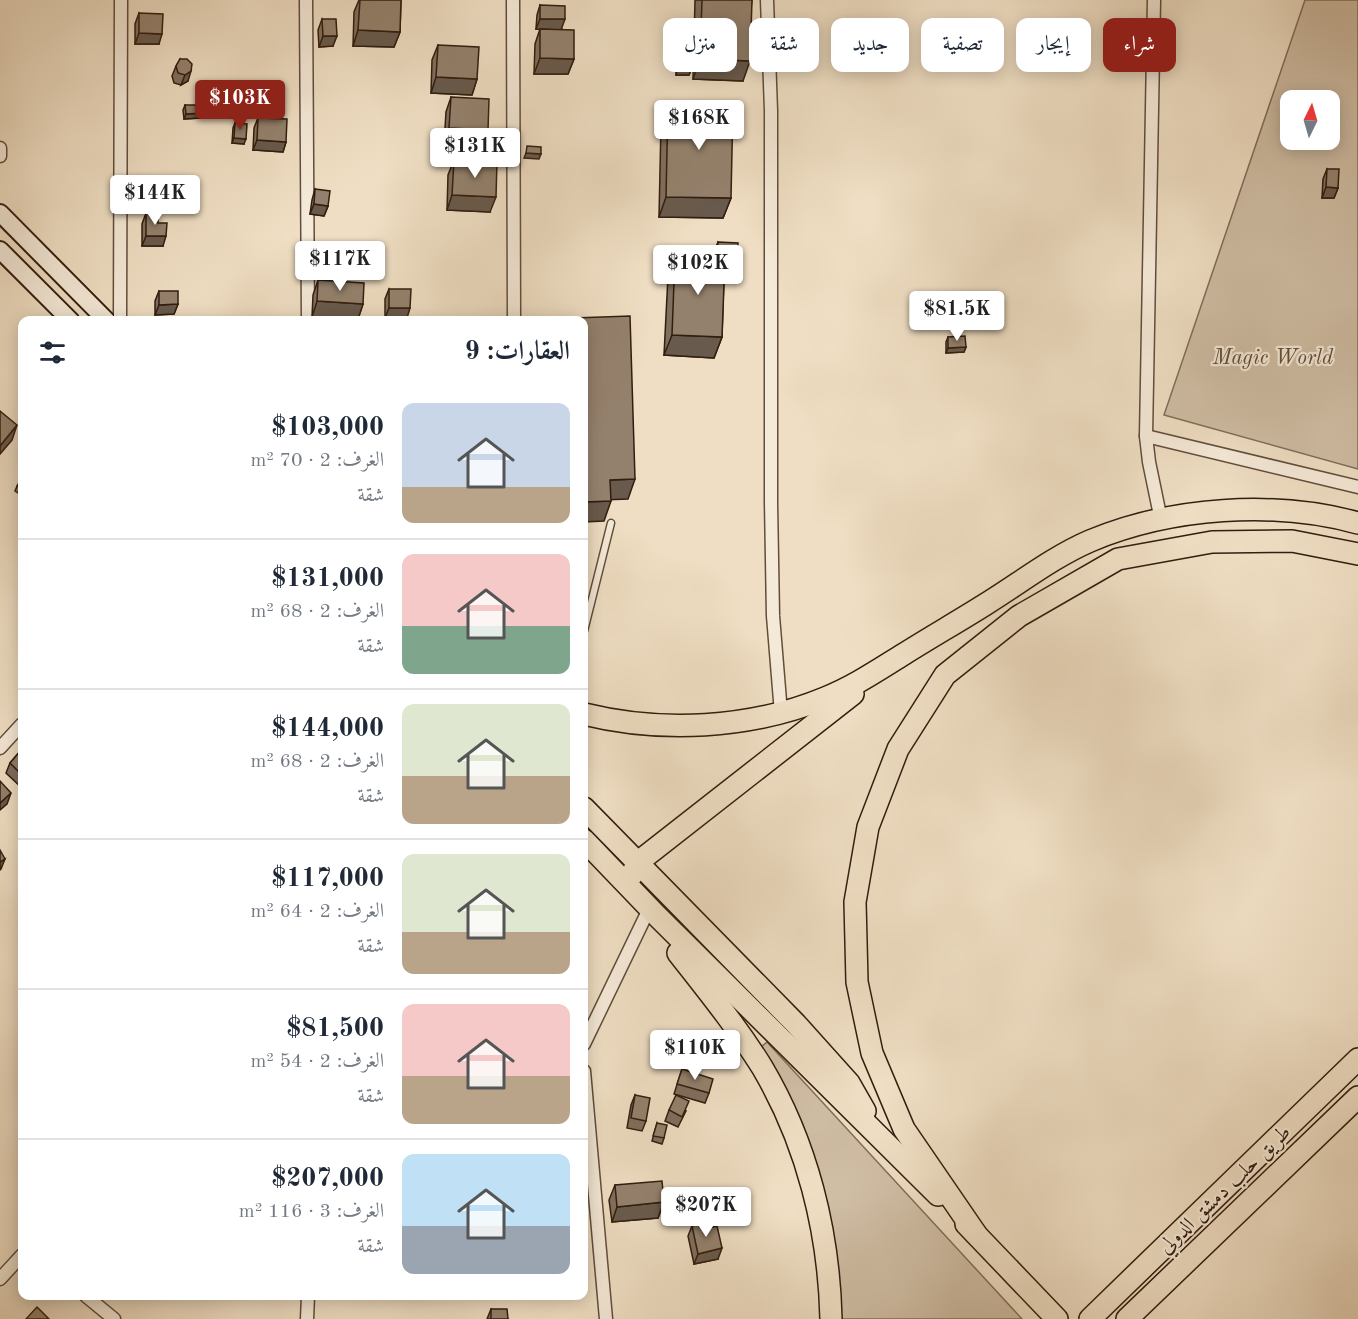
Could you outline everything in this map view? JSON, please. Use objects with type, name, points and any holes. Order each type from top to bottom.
[{"type":"highway","points":[[588,715],[626,722],[678,725],[730,722],[781,713],[804,706],[848,687],[987,603],[1031,573],[1090,541],[1161,520],[1208,511],[1278,509],[1358,523]]},
{"type":"highway","points":[[976,1234],[904,1129],[872,1053],[857,982],[855,902],[868,827],[898,749],[945,675],[1019,616],[1118,559],[1212,542],[1292,541],[1358,554]]},
{"type":"highway","points":[[633,892],[631,877],[638,863],[903,655]]},
{"type":"highway","points":[[588,812],[796,1024],[849,1083],[862,1103],[870,1126]]},
{"type":"highway","points":[[588,844],[653,912],[870,1126],[1055,1317]]},
{"type":"highway","points":[[653,912],[667,937],[750,1048],[791,1126],[803,1156],[820,1215],[826,1253],[831,1319]]},
{"type":"highway","name":"طريق حلب دمشق الدولي","points":[[1090,1319],[1358,1059]]},
{"type":"highway","name":"طريق حلب دمشق الدولي","points":[[1127,1319],[1358,1097]]},
{"type":"main road","points":[[0,213],[102,316]]},
{"type":"main road","points":[[0,250],[66,316]]},
{"type":"street","points":[[120,316],[121,0]]},
{"type":"street","points":[[306,0],[309,316]]},
{"type":"street","points":[[513,0],[514,316]]},
{"type":"street","points":[[767,0],[771,111],[773,616],[781,713]]},
{"type":"street","points":[[1154,0],[1146,436],[1161,520]]},
{"type":"street","points":[[0,148],[0,156]]},
{"type":"street","points":[[1146,436],[1358,487]]},
{"type":"street","points":[[0,748],[18,728]]},
{"type":"street","points":[[588,1036],[653,912]]},
{"type":"street","points":[[588,1116],[606,1319]]},
{"type":"street","points":[[0,1279],[18,1260]]},
{"type":"street","points":[[91,1300],[114,1319]]},
{"type":"street","points":[[307,1319],[308,1300]]},
{"type":"lane","points":[[588,615],[611,523]]},
{"type":"green space","name":"Magic World","points":[[1305,0],[1358,0],[1358,469],[1164,415]]},
{"type":"green space","points":[[767,1042],[1022,1319],[840,1319],[839,1278],[825,1202],[802,1123],[761,1047]]},
{"type":"building","points":[[360,0],[401,0],[400,32],[358,30]]},
{"type":"building","points":[[702,0],[752,0],[751,18],[749,18],[749,61],[737,60],[737,18],[701,18]]},
{"type":"building","points":[[540,5],[565,6],[565,19],[540,19]]},
{"type":"building","points":[[139,13],[163,14],[162,34],[139,33]]},
{"type":"building","points":[[322,19],[336,19],[337,36],[323,36]]},
{"type":"building","points":[[540,29],[574,30],[574,59],[540,58]]},
{"type":"building","points":[[438,45],[479,47],[477,79],[436,77]]},
{"type":"building","points":[[180,59],[187,59],[192,64],[191,71],[185,75],[178,73],[176,66]]},
{"type":"building","points":[[451,97],[489,99],[488,130],[449,128]]},
{"type":"building","points":[[668,104],[733,105],[731,198],[666,197]]},
{"type":"building","points":[[185,105],[203,105],[203,113],[186,114]]},
{"type":"building","points":[[258,118],[287,119],[286,142],[257,140]]},
{"type":"building","points":[[235,123],[247,124],[246,139],[234,138]]},
{"type":"building","points":[[527,146],[541,147],[541,154],[526,153]]},
{"type":"building","points":[[454,160],[497,162],[496,197],[452,195]]},
{"type":"building","points":[[1327,169],[1339,169],[1338,188],[1326,187]]},
{"type":"building","points":[[315,189],[330,191],[328,206],[314,204]]},
{"type":"building","points":[[146,213],[158,214],[158,223],[167,223],[166,236],[146,236]]},
{"type":"building","points":[[718,242],[738,243],[737,266],[725,266],[725,258],[717,258]]},
{"type":"building","points":[[675,256],[725,258],[722,337],[672,335]]},
{"type":"building","points":[[318,280],[364,283],[363,304],[317,301]]},
{"type":"building","points":[[389,289],[411,289],[410,308],[389,308]]},
{"type":"building","points":[[159,291],[178,291],[178,304],[159,305]]},
{"type":"building","points":[[630,316],[635,479],[610,480],[611,501],[588,502],[588,317]]},
{"type":"building","points":[[965,336],[966,347],[948,348],[948,337]]},
{"type":"building","points":[[0,411],[17,425],[0,446]]},
{"type":"building","points":[[18,754],[18,771],[10,763]]},
{"type":"building","points":[[0,781],[11,793],[0,803]]},
{"type":"building","points":[[0,850],[5,859],[0,862]]},
{"type":"building","points":[[682,1069],[713,1079],[709,1093],[677,1084]]},
{"type":"building","points":[[635,1095],[650,1098],[646,1121],[631,1118]]},
{"type":"building","points":[[676,1095],[689,1101],[682,1117],[669,1110]]},
{"type":"building","points":[[657,1123],[667,1125],[664,1138],[653,1136]]},
{"type":"building","points":[[662,1181],[664,1202],[617,1207],[615,1185]]},
{"type":"building","points":[[707,1222],[709,1228],[717,1226],[722,1248],[698,1254],[692,1226]]},
{"type":"building","points":[[37,1307],[49,1319],[26,1319]]},
{"type":"building","points":[[491,1309],[507,1309],[508,1319],[491,1319]]}]
